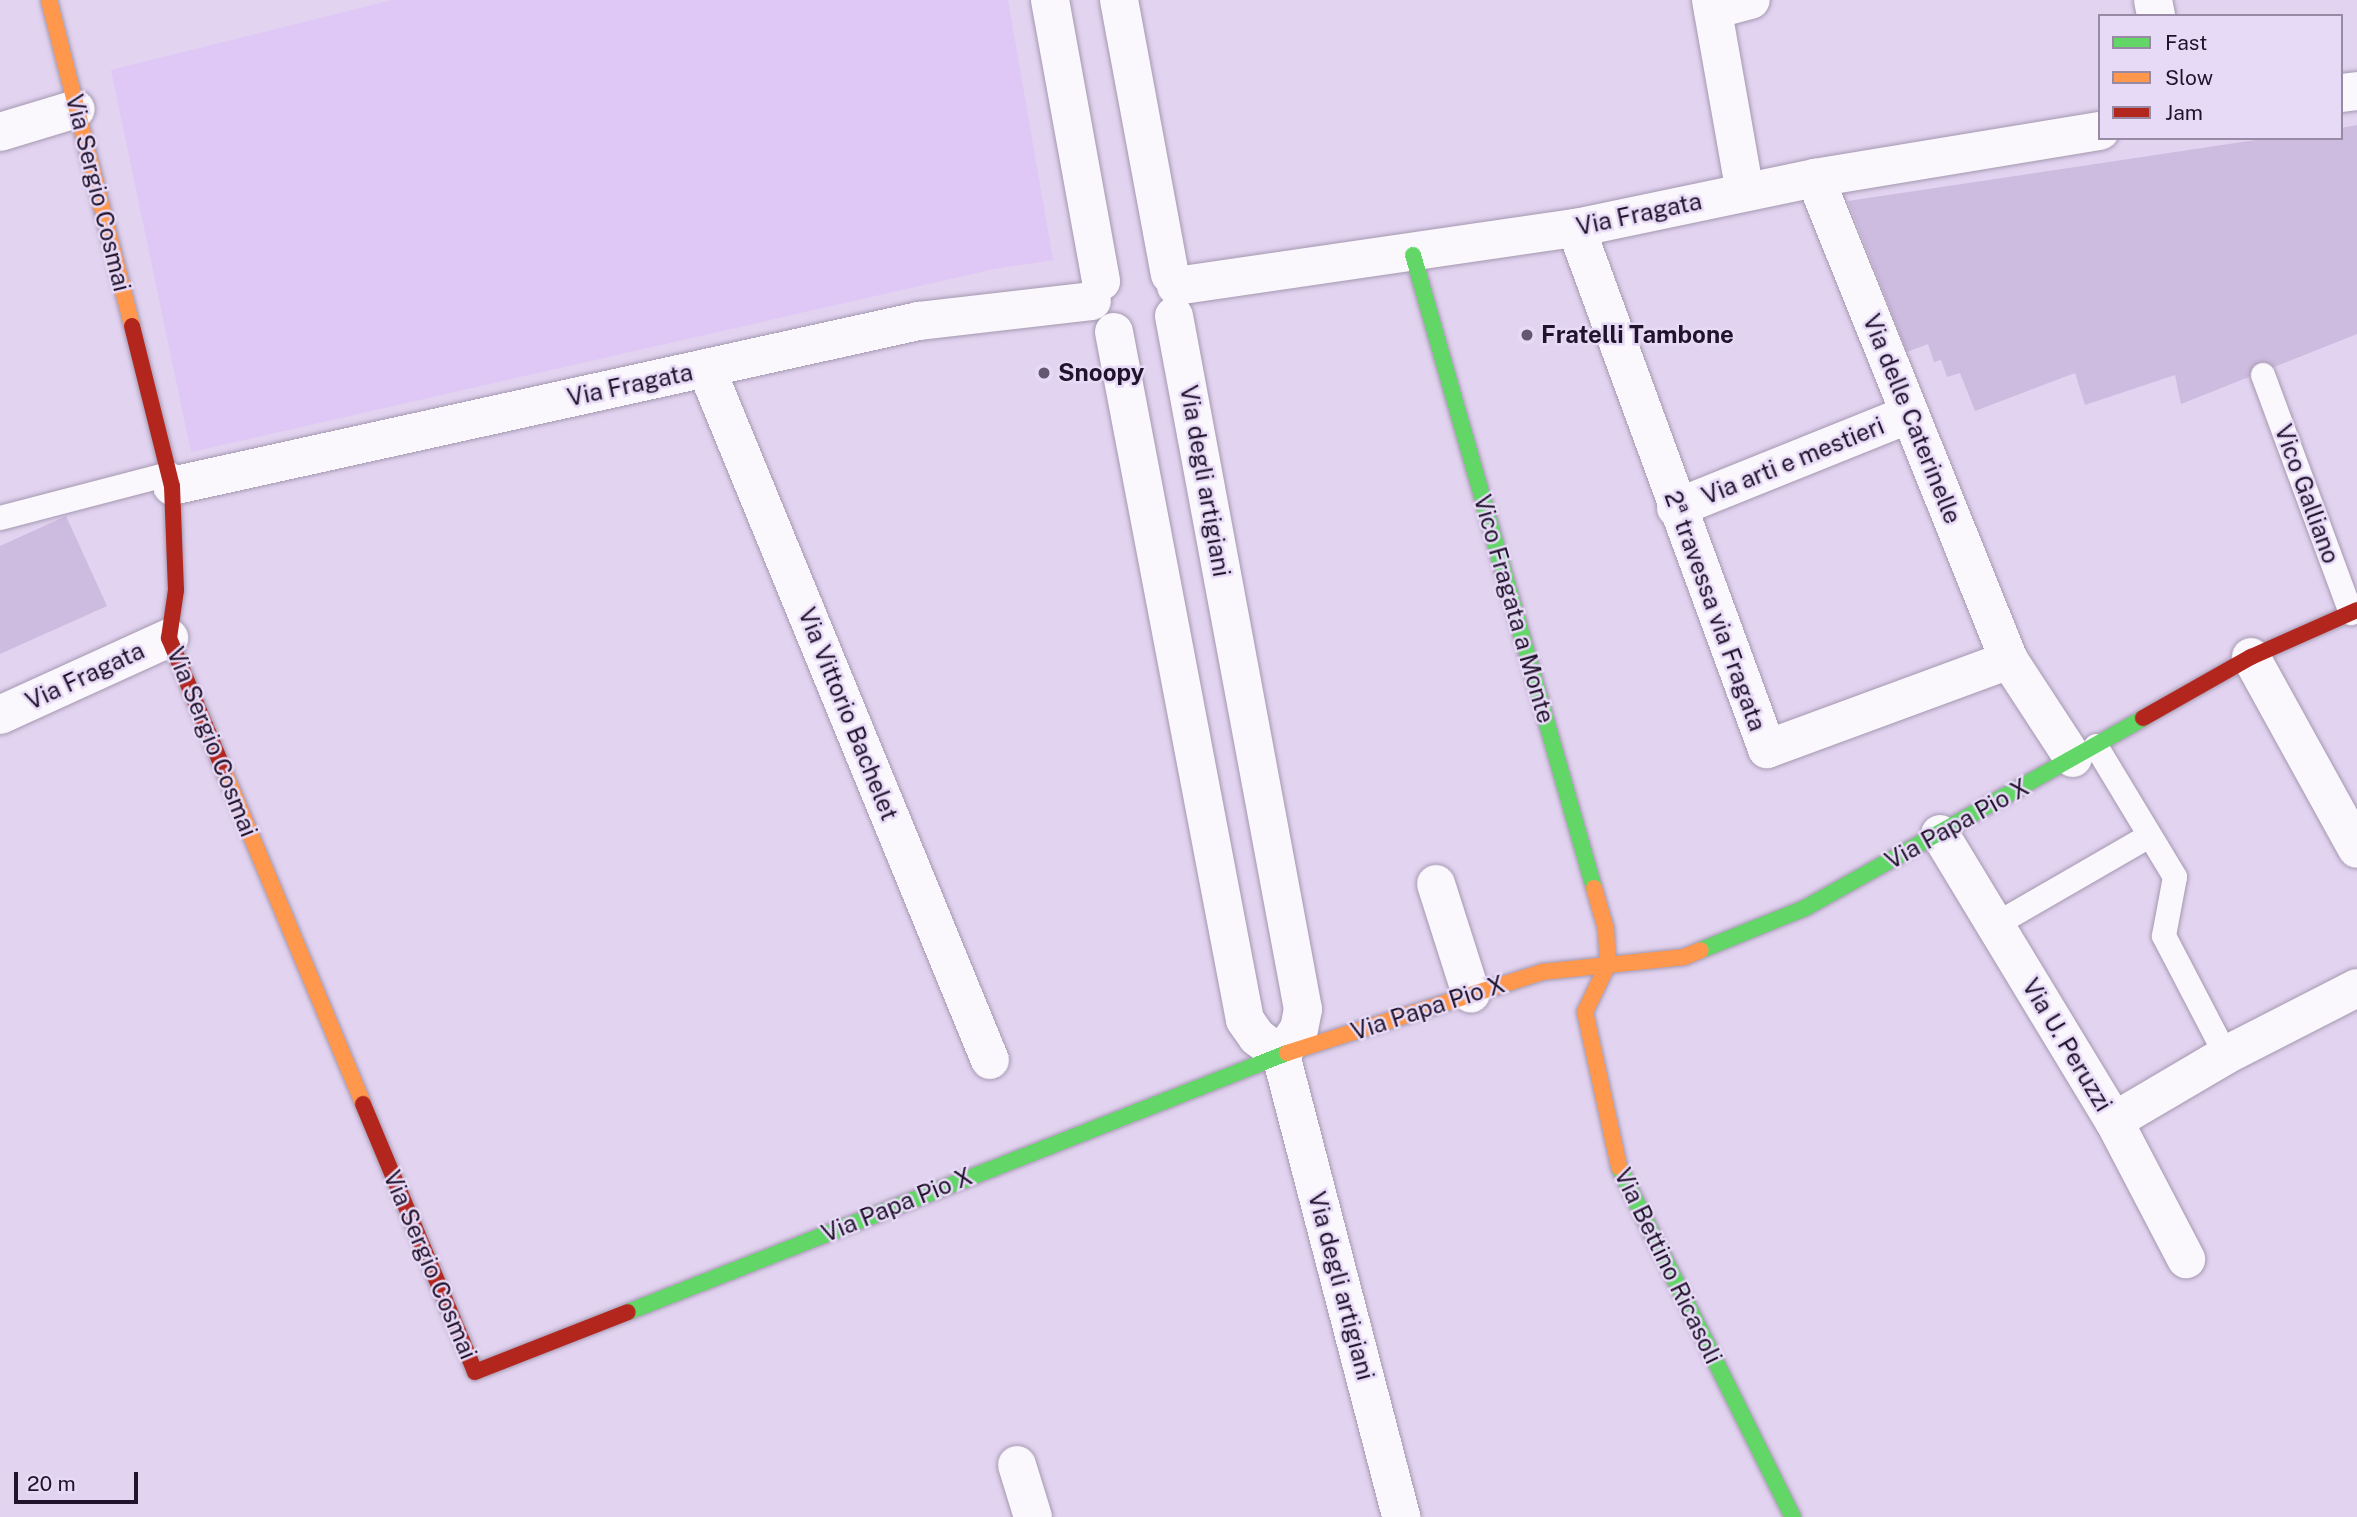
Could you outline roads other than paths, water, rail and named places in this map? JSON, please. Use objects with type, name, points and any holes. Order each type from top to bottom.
[{"type":"street","name":"Via Sergio Cosmai","points":[[49,0],[170,480],[176,590],[169,638],[475,1371]]},
{"type":"street","points":[[1050,0],[1096,291],[1096,314],[1114,332],[1179,657],[1245,1020],[1257,1037],[1281,1055]]},
{"type":"street","name":"Via degli artigiani","points":[[1119,0],[1303,1009],[1299,1029],[1281,1055],[1401,1517]]},
{"type":"street","points":[[1745,192],[1712,5],[1751,0]]},
{"type":"street","points":[[0,131],[76,109]]},
{"type":"street","name":"Via Fragata","points":[[1173,292],[1576,228],[1815,178],[2098,131]]},
{"type":"street","name":"Via delle Caterinelle","points":[[1815,178],[2009,660],[2085,752]]},
{"type":"street","name":"2ª travessa via Fragata","points":[[1576,228],[1676,508],[1767,750],[2009,660]]},
{"type":"street","name":"Vico Fragata a Monte","points":[[1413,255],[1606,929],[1608,964]]},
{"type":"street","points":[[1096,291],[1143,267],[1173,292],[1143,333],[1114,332]]},
{"type":"street","name":"Via Fragata","points":[[170,480],[919,321],[1096,291]]},
{"type":"street","name":"Via Vittorio Bachelet","points":[[706,368],[990,1060]]},
{"type":"street","name":"Via arti e mestieri","points":[[1676,508],[1910,414]]},
{"type":"street","name":"Via Papa Pio X","points":[[475,1371],[1281,1055],[1542,972],[1684,957],[1805,908],[2251,657],[2354,612]]},
{"type":"street","name":"Via Fragata","points":[[0,715],[169,638]]},
{"type":"street","points":[[1179,657],[1236,647]]},
{"type":"street","points":[[2251,657],[2357,849]]},
{"type":"street","name":"Via U. Peruzzi","points":[[1940,834],[2114,1121],[2186,1259]]},
{"type":"street","points":[[1436,884],[1471,994]]},
{"type":"street","name":"Via Bettino Ricasoli","points":[[1608,964],[1585,1012],[1614,1156],[1793,1517]]},
{"type":"street","points":[[2114,1121],[2226,1055],[2357,988]]},
{"type":"street","points":[[1017,1465],[1032,1517]]},
{"type":"lane","name":"Vico Galliano","points":[[2263,375],[2354,612]]},
{"type":"lane","points":[[0,518],[170,480]]},
{"type":"lane","points":[[2085,752],[2149,836],[2175,877],[2164,936],[2226,1055]]},
{"type":"lane","points":[[1995,925],[2149,836]]},
{"type":"place","name":"Fratelli Tambone","points":[[1527,335]]},
{"type":"place","name":"Snoopy","points":[[1044,373]]}]
